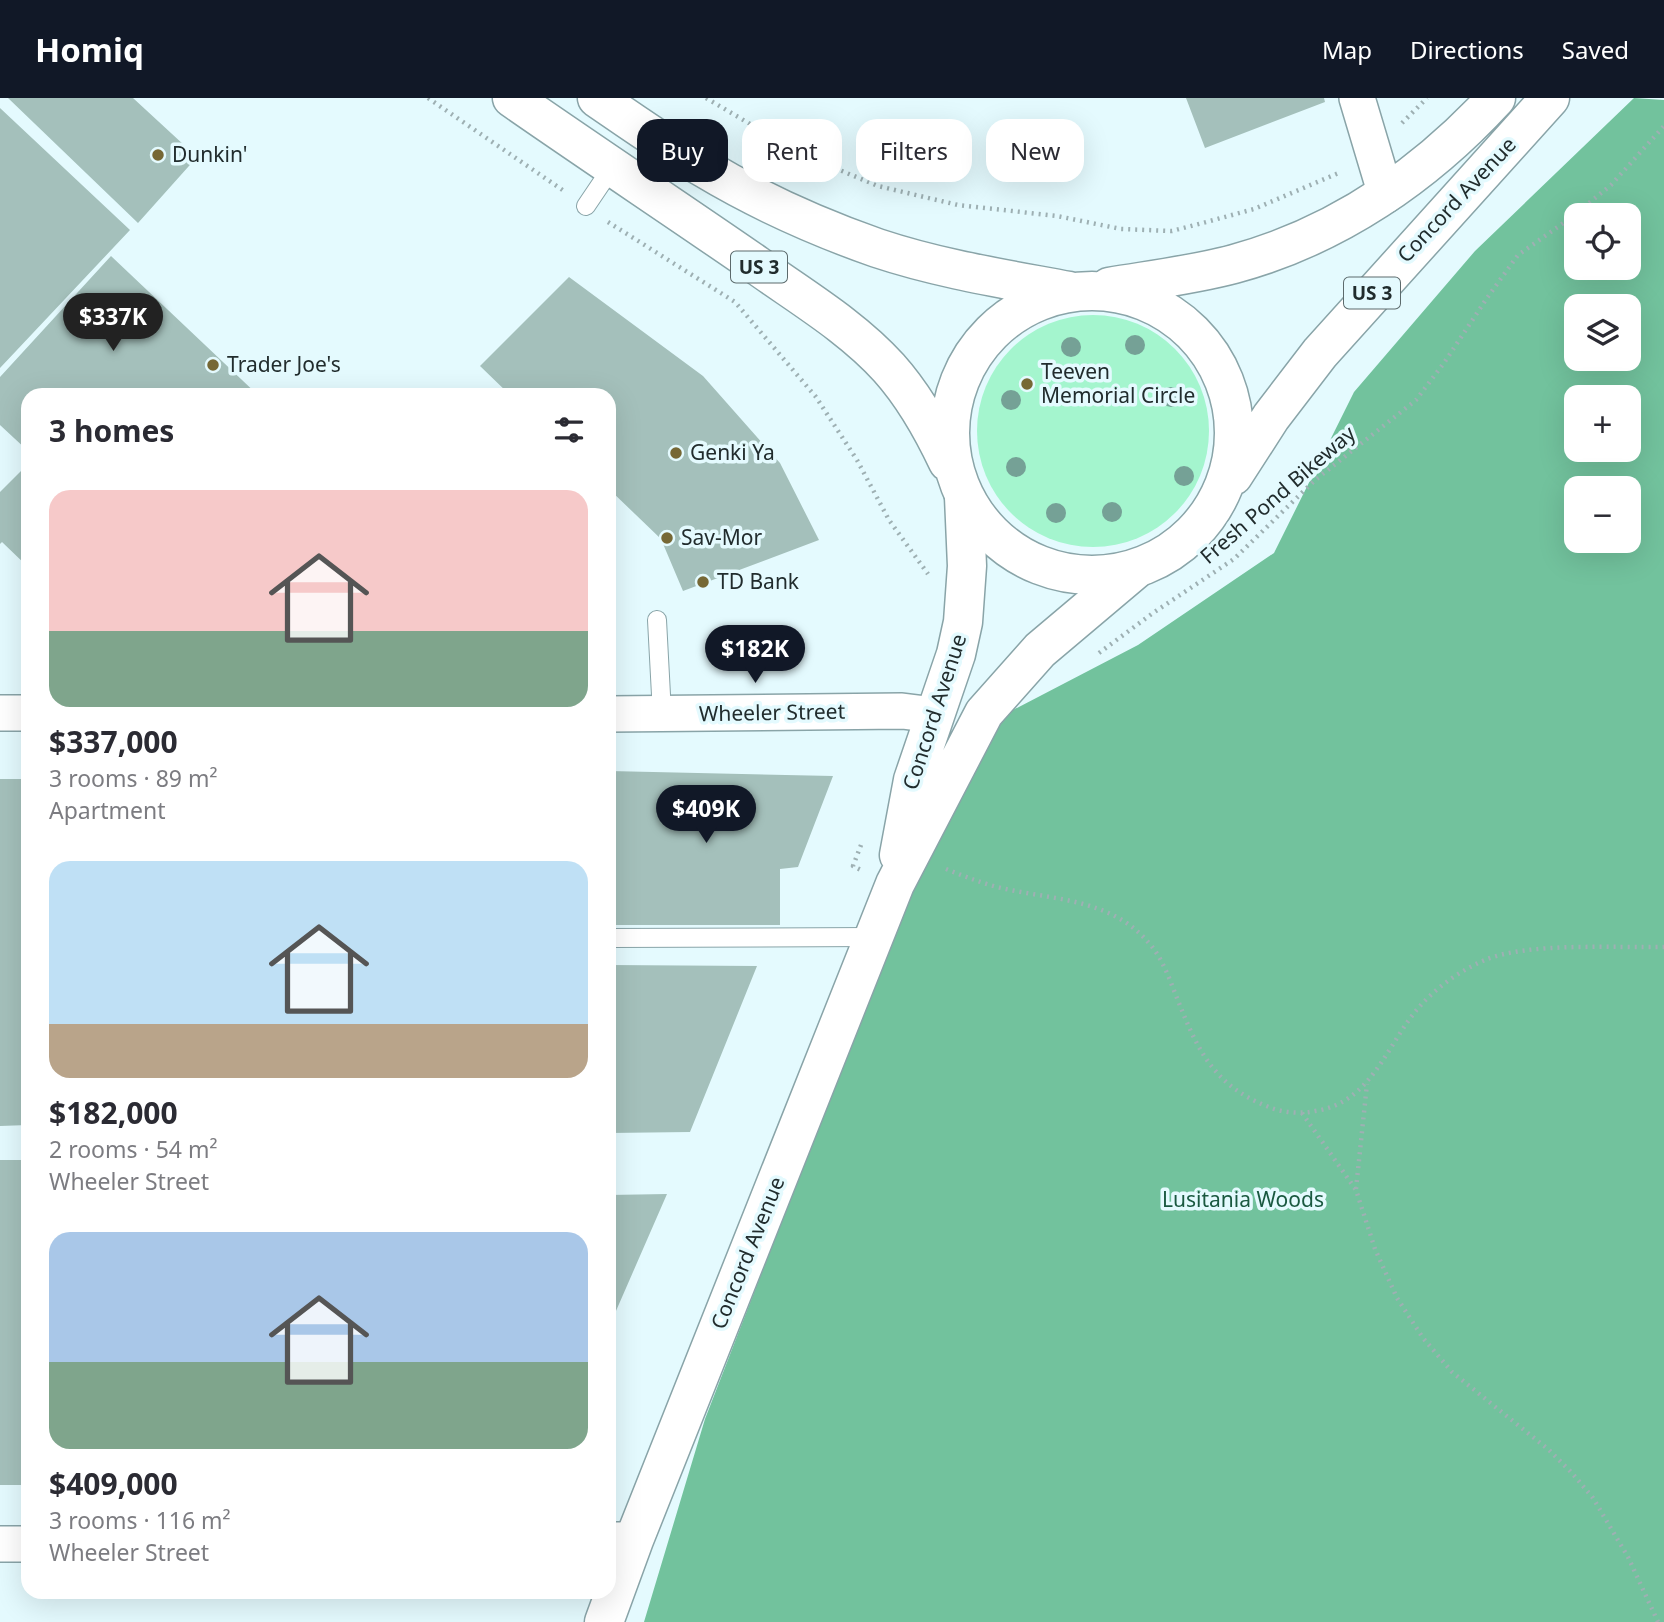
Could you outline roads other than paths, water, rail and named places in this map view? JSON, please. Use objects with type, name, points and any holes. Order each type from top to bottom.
[{"type":"main road","name":"US 3","points":[[512,98],[817,307],[870,349],[888,366],[919,407],[975,516],[996,539],[1013,552],[1041,567],[1083,576],[1104,576],[1136,569],[1155,561],[1181,544],[1197,530],[1215,504]]},
{"type":"main road","points":[[597,98],[702,167],[819,226],[931,264],[1082,291],[1119,293],[1161,309],[1186,326],[1214,361],[1230,402],[1234,432],[1227,477],[1215,504]]},
{"type":"main road","name":"Concord Avenue","points":[[895,884],[909,793],[956,654],[964,622],[967,566],[961,490],[951,453],[950,423],[955,393],[974,353],[994,330],[1018,311],[1045,299],[1194,272],[1252,258],[1311,236],[1386,195],[1437,157],[1496,98]]},
{"type":"main road","name":"Concord Avenue","points":[[1215,504],[1271,417],[1320,353],[1550,98]]},
{"type":"main road","name":"Concord Avenue","points":[[616,1567],[622,1540],[895,884],[984,713],[1040,650],[1136,569]]},
{"type":"main road","name":"Concord Avenue","points":[[604,1622],[609,1599]]},
{"type":"street","points":[[1357,98],[1386,195]]},
{"type":"street","name":"Wheeler Street","points":[[616,714],[902,711],[934,715]]},
{"type":"street","points":[[0,713],[21,713]]},
{"type":"street","points":[[0,1544],[21,1544]]},
{"type":"lane","points":[[586,206],[613,166]]},
{"type":"lane","points":[[657,620],[662,714]]},
{"type":"lane","points":[[616,937],[874,937]]},
{"type":"place","name":"Dunkin'","points":[[158,155]]},
{"type":"place","name":"Trader Joe's","points":[[213,365]]},
{"type":"place","name":"Teeven Memorial Circle","points":[[1027,384]]},
{"type":"place","name":"Genki Ya","points":[[676,453]]},
{"type":"place","name":"Sav-Mor","points":[[667,538]]},
{"type":"place","name":"TD Bank","points":[[703,582]]},
{"type":"park label","name":"Lusitania Woods","points":[[1243,1200]]}]
